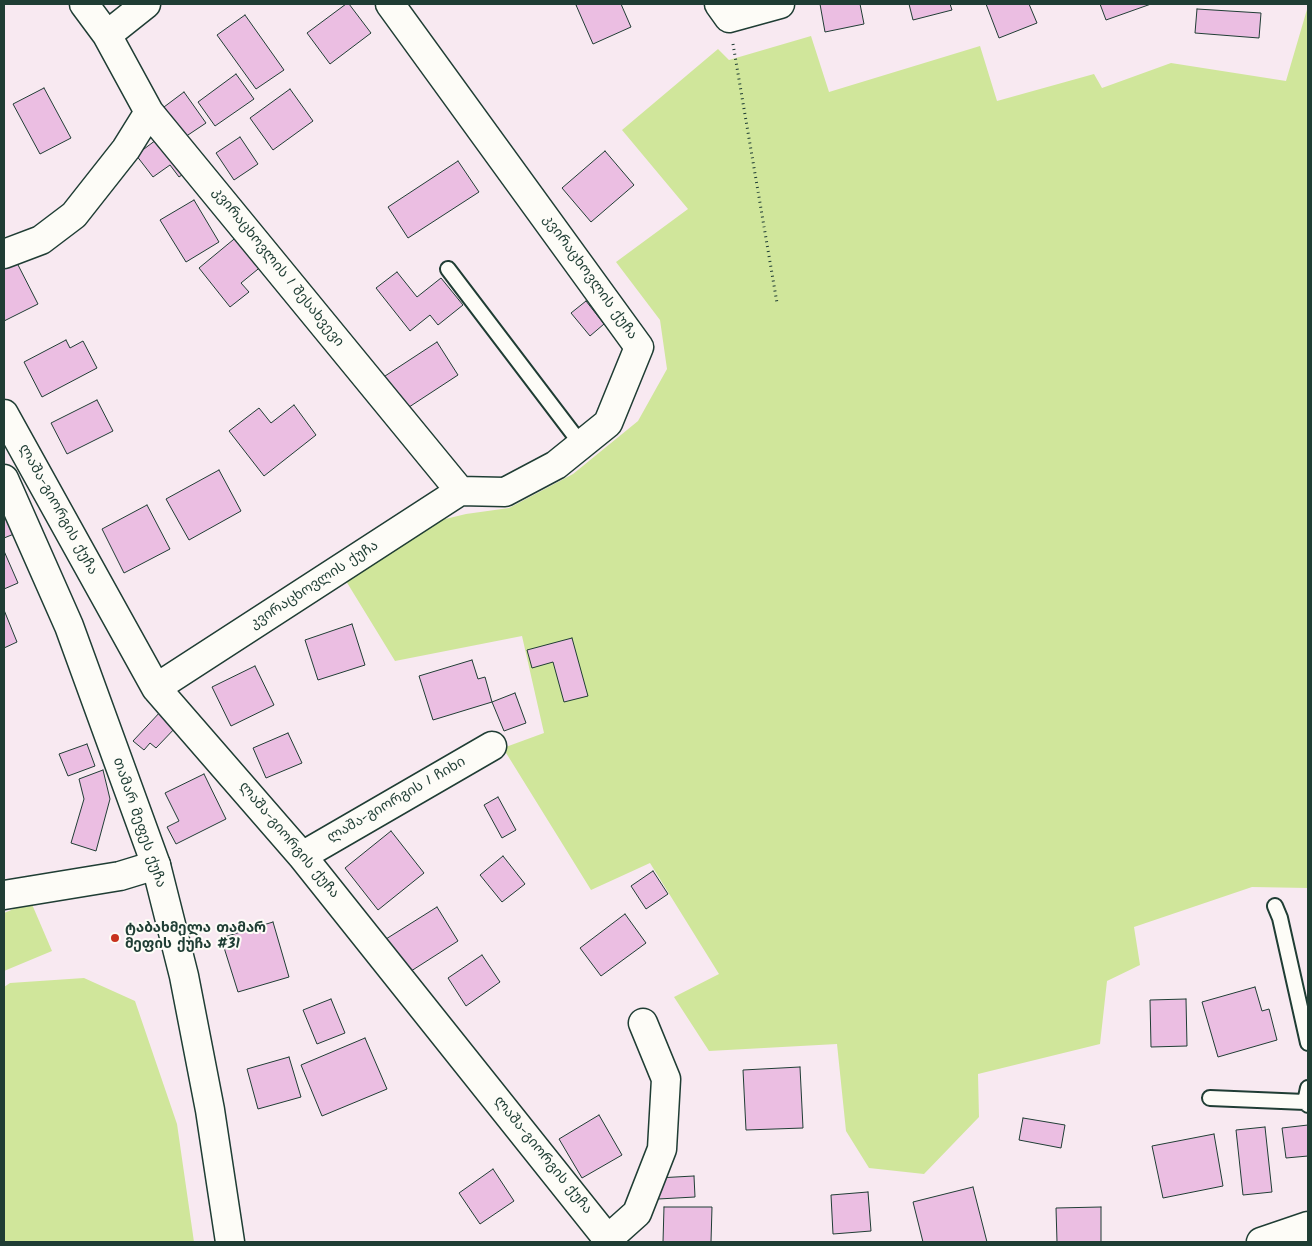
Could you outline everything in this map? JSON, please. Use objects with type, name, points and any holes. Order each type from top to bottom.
[{"type":"street","name":"კვირაცხოვლის I შესახვევი","points":[[84,4],[107,35],[149,112],[460,491]]},
{"type":"street","points":[[107,35],[146,4]]},
{"type":"street","name":"კვირაცხოვლის ქუჩა","points":[[156,688],[460,491],[504,492],[556,465],[608,423],[639,346],[390,4]]},
{"type":"street","points":[[724,11],[780,4]]},
{"type":"street","points":[[4,254],[42,240],[74,215],[126,149],[149,112]]},
{"type":"street","name":"ლაშა-გიორგის ქუჩა","points":[[4,414],[156,688],[302,856],[609,1240]]},
{"type":"street","name":"თამარ მეფეს ქუჩა","points":[[4,479],[69,626],[128,794],[156,865],[184,976],[210,1110],[230,1242]]},
{"type":"street","name":"ლაშა-გიორგის I ჩიხი","points":[[302,856],[492,746]]},
{"type":"street","points":[[4,895],[120,876],[156,865]]},
{"type":"street","points":[[609,1240],[637,1214],[662,1148],[666,1079],[643,1023]]},
{"type":"street","points":[[1261,1242],[1308,1226]]},
{"type":"lane","points":[[448,270],[581,444]]},
{"type":"lane","points":[[1275,906],[1280,918],[1308,1043]]},
{"type":"lane","points":[[1210,1098],[1307,1098]]},
{"type":"path","points":[[724,11],[777,303]]},
{"type":"green space","points":[[1308,6],[1308,888],[1252,887],[1134,927],[1140,965],[1107,981],[1100,1044],[978,1074],[979,1117],[924,1174],[869,1168],[846,1131],[837,1044],[709,1051],[674,997],[719,974],[650,863],[591,890],[503,748],[544,733],[522,636],[395,661],[346,581],[437,521],[466,514],[509,508],[573,474],[638,421],[667,369],[660,320],[616,262],[688,209],[622,130],[718,49],[729,60],[811,36],[829,92],[980,46],[997,101],[1094,74],[1102,88],[1171,63],[1286,81]]},
{"type":"green space","points":[[31,902],[52,951],[4,971],[4,913]]},
{"type":"green space","points":[[84,978],[135,1001],[177,1124],[194,1242],[4,1242],[4,987],[10,983]]},
{"type":"building","points":[[346,4],[349,4],[371,33],[330,64],[307,33]]},
{"type":"building","points":[[621,4],[631,27],[593,44],[576,5]]},
{"type":"building","points":[[820,4],[860,4],[864,24],[825,32]]},
{"type":"building","points":[[909,4],[950,4],[952,10],[913,20]]},
{"type":"building","points":[[986,4],[1029,4],[1037,23],[999,38]]},
{"type":"building","points":[[1100,4],[1151,4],[1106,20]]},
{"type":"building","points":[[1197,9],[1261,13],[1259,38],[1195,33]]},
{"type":"building","points":[[245,15],[284,70],[256,89],[217,35]]},
{"type":"building","points":[[236,74],[254,99],[215,126],[198,102]]},
{"type":"building","points":[[44,88],[71,138],[40,154],[13,104]]},
{"type":"building","points":[[290,89],[313,121],[273,150],[250,118]]},
{"type":"building","points":[[184,92],[206,123],[185,137],[164,107]]},
{"type":"building","points":[[160,137],[186,172],[179,177],[170,165],[153,177],[136,155]]},
{"type":"building","points":[[240,137],[258,164],[234,180],[216,153]]},
{"type":"building","points":[[605,151],[634,185],[591,222],[562,188]]},
{"type":"building","points":[[458,161],[479,192],[408,238],[388,207]]},
{"type":"building","points":[[194,200],[219,242],[186,262],[160,220]]},
{"type":"building","points":[[239,235],[263,265],[241,283],[249,292],[230,307],[199,268]]},
{"type":"building","points":[[16,261],[38,304],[4,321],[4,267]]},
{"type":"building","points":[[397,272],[417,297],[441,278],[463,305],[438,325],[430,315],[410,331],[376,288]]},
{"type":"building","points":[[586,301],[604,324],[590,336],[571,313]]},
{"type":"building","points":[[66,340],[70,348],[83,341],[97,368],[42,397],[24,362]]},
{"type":"building","points":[[437,342],[458,375],[403,411],[382,378]]},
{"type":"building","points":[[97,400],[113,431],[67,454],[51,423]]},
{"type":"building","points":[[294,405],[316,435],[264,476],[229,431],[259,408],[271,423]]},
{"type":"building","points":[[219,470],[241,511],[189,540],[166,499]]},
{"type":"building","points":[[147,505],[170,549],[124,573],[102,529]]},
{"type":"building","points":[[4,510],[14,534],[4,538]]},
{"type":"building","points":[[4,551],[18,583],[4,589]]},
{"type":"building","points":[[4,610],[17,642],[4,648]]},
{"type":"building","points":[[352,624],[365,665],[318,680],[305,640]]},
{"type":"building","points":[[572,638],[588,696],[564,702],[553,662],[532,668],[527,650]]},
{"type":"building","points":[[472,660],[478,679],[485,677],[492,702],[433,720],[419,676]]},
{"type":"building","points":[[255,666],[274,705],[231,726],[212,687]]},
{"type":"building","points":[[515,693],[526,723],[504,731],[492,702]]},
{"type":"building","points":[[162,710],[178,725],[156,748],[150,743],[144,750],[133,741]]},
{"type":"building","points":[[288,733],[302,763],[266,778],[253,748]]},
{"type":"building","points":[[87,744],[95,766],[68,776],[59,754]]},
{"type":"building","points":[[103,770],[110,799],[96,851],[71,843],[84,799],[79,779]]},
{"type":"building","points":[[204,774],[226,819],[176,844],[167,827],[179,821],[165,793]]},
{"type":"building","points":[[498,797],[516,830],[502,838],[484,805]]},
{"type":"building","points":[[391,831],[424,873],[378,910],[345,868]]},
{"type":"building","points":[[503,856],[525,884],[502,902],[480,875]]},
{"type":"building","points":[[653,871],[668,894],[646,909],[631,886]]},
{"type":"building","points":[[437,907],[458,941],[408,973],[386,939]]},
{"type":"building","points":[[625,914],[646,943],[601,976],[580,948]]},
{"type":"building","points":[[273,922],[289,977],[238,992],[221,938]]},
{"type":"building","points":[[482,955],[500,982],[466,1006],[448,978]]},
{"type":"building","points":[[1255,987],[1262,1011],[1269,1009],[1277,1040],[1218,1057],[1202,1002]]},
{"type":"building","points":[[331,999],[345,1033],[317,1044],[303,1010]]},
{"type":"building","points":[[1186,999],[1187,1046],[1151,1047],[1150,1000]]},
{"type":"building","points":[[365,1038],[387,1089],[322,1116],[301,1065]]},
{"type":"building","points":[[289,1057],[301,1097],[258,1109],[247,1069]]},
{"type":"building","points":[[800,1067],[803,1128],[746,1130],[743,1070]]},
{"type":"building","points":[[599,1115],[622,1155],[582,1178],[559,1139]]},
{"type":"building","points":[[1023,1118],[1065,1125],[1061,1148],[1019,1140]]},
{"type":"building","points":[[1308,1125],[1308,1156],[1286,1158],[1282,1128]]},
{"type":"building","points":[[1265,1127],[1272,1192],[1243,1195],[1236,1130]]},
{"type":"building","points":[[1214,1134],[1223,1186],[1163,1198],[1152,1146]]},
{"type":"building","points":[[493,1169],[514,1201],[480,1224],[459,1193]]},
{"type":"building","points":[[694,1176],[695,1197],[658,1199],[657,1178]]},
{"type":"building","points":[[973,1187],[987,1242],[923,1242],[913,1202]]},
{"type":"building","points":[[868,1192],[871,1231],[833,1234],[831,1195]]},
{"type":"building","points":[[664,1207],[712,1207],[711,1242],[663,1242]]},
{"type":"building","points":[[1101,1207],[1101,1242],[1057,1242],[1056,1208]]},
{"type":"place","name":"ტაბახმელა თამარ მეფის ქუჩა #31","points":[[115,938]]}]
